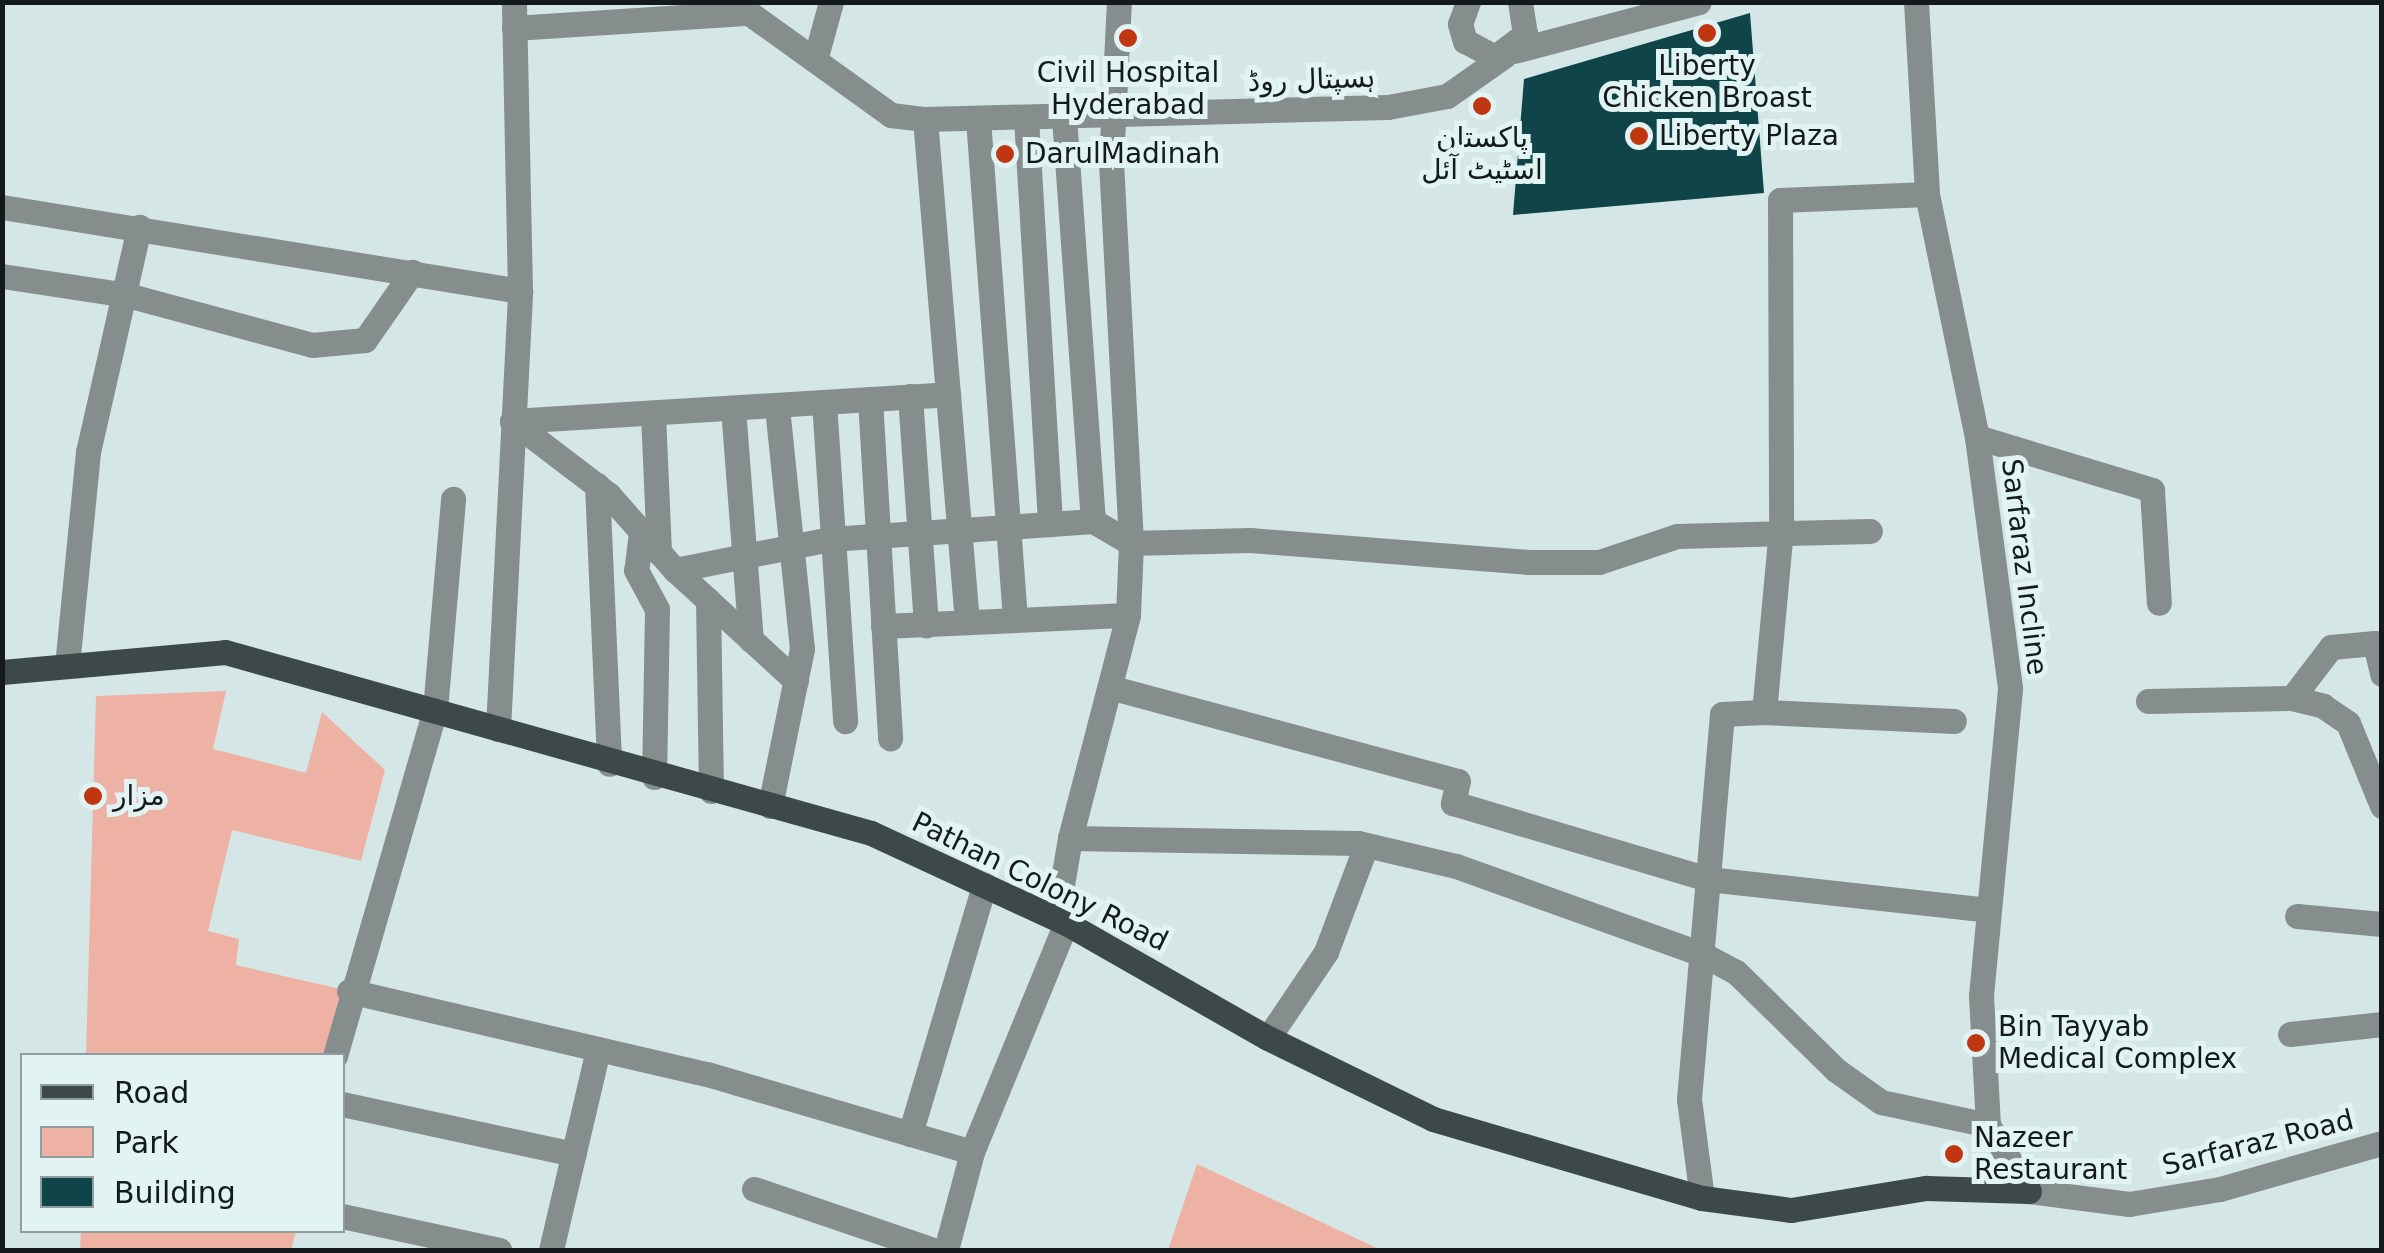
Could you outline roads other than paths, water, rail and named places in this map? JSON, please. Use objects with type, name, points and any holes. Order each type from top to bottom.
[{"type":"main road","name":"Pathan Colony Road","points":[[2,672],[225,652],[435,710],[609,764],[871,833],[1066,924],[1268,1038],[1433,1119],[1702,1198],[1792,1210],[1926,1188],[2029,1192]]},
{"type":"street","points":[[815,60],[831,2]]},
{"type":"street","points":[[946,1250],[972,1152],[1066,924],[1062,885],[1070,838],[1113,688],[1128,615],[1131,542],[1111,164],[1119,2]]},
{"type":"street","points":[[1465,41],[1486,57],[1699,2]]},
{"type":"street","name":"Sarfaraz Incline","points":[[1916,2],[1927,194],[1977,437],[2010,689],[1981,996],[1988,1124],[2029,1192]]},
{"type":"street","points":[[1509,53],[1528,24],[1524,3]]},
{"type":"street","points":[[1423,102],[1451,82],[1465,41],[1465,4]]},
{"type":"street","name":"ہسپتال روڈ","points":[[514,15],[749,13],[891,115],[925,119],[1116,117],[1423,102],[1447,96],[1509,53]]},
{"type":"street","points":[[498,730],[520,291],[514,15]]},
{"type":"street","points":[[1026,118],[1050,524]]},
{"type":"street","points":[[1064,118],[1093,521]]},
{"type":"street","points":[[925,119],[967,622]]},
{"type":"street","points":[[978,119],[1015,619]]},
{"type":"street","points":[[1764,712],[1781,530],[1780,200],[1927,194]]},
{"type":"street","points":[[2,207],[520,291]]},
{"type":"street","points":[[67,666],[88,452],[106,350],[126,295],[139,227]]},
{"type":"street","points":[[2,276],[126,295],[312,345],[365,340],[412,272]]},
{"type":"street","points":[[512,420],[948,394]]},
{"type":"street","points":[[910,396],[926,625]]},
{"type":"street","points":[[870,399],[890,738]]},
{"type":"street","points":[[824,402],[845,721]]},
{"type":"street","points":[[770,806],[802,649],[777,406]]},
{"type":"street","points":[[733,408],[748,556],[751,640]]},
{"type":"street","points":[[653,414],[667,562]]},
{"type":"street","points":[[512,420],[597,485],[667,562],[796,681]]},
{"type":"street","points":[[1977,437],[2152,490],[2159,603]]},
{"type":"street","points":[[597,485],[609,764]]},
{"type":"street","points":[[336,1053],[350,991],[435,710],[453,499]]},
{"type":"street","points":[[667,562],[748,556],[833,540],[1093,521],[1131,542],[1250,540],[1599,562],[1677,536],[1781,530],[1870,531]]},
{"type":"street","points":[[641,532],[636,570],[657,610],[654,776]]},
{"type":"street","points":[[708,600],[711,791]]},
{"type":"street","points":[[883,626],[1128,615]]},
{"type":"street","points":[[2292,698],[2331,647],[2375,642],[2382,674]]},
{"type":"street","points":[[1113,688],[1458,781],[1453,803],[1708,879],[1988,910]]},
{"type":"street","points":[[2148,702],[2292,698],[2348,722],[2382,806]]},
{"type":"street","points":[[1702,1198],[1689,1099],[1722,714],[1764,712],[1954,722]]},
{"type":"street","points":[[1070,838],[1365,848],[1456,866],[1702,954],[1736,972],[1836,1070],[1881,1102],[1988,1124]]},
{"type":"street","points":[[1268,1038],[1326,952],[1365,848]]},
{"type":"street","points":[[910,1134],[984,885]]},
{"type":"street","points":[[2296,916],[2382,924]]},
{"type":"street","points":[[350,991],[598,1048],[972,1152]]},
{"type":"street","points":[[2290,1034],[2382,1024]]},
{"type":"street","points":[[551,1250],[598,1048]]},
{"type":"street","points":[[345,1105],[574,1154]]},
{"type":"street","name":"Sarfaraz Road","points":[[2029,1192],[2129,1204],[2220,1189],[2382,1143]]},
{"type":"street","points":[[754,1188],[933,1250]]},
{"type":"street","points":[[345,1217],[500,1250]]},
{"type":"place","name":"Liberty Chicken Broast","points":[[1707,33]]},
{"type":"place","name":"Civil Hospital Hyderabad","points":[[1128,38]]},
{"type":"place","name":"پاکستان اسٹیٹ آئل","points":[[1482,106]]},
{"type":"place","name":"Liberty Plaza","points":[[1639,136]]},
{"type":"place","name":"DarulMadinah","points":[[1005,154]]},
{"type":"place","name":"مزار","points":[[93,796]]},
{"type":"place","name":"Bin Tayyab Medical Complex","points":[[1976,1043]]},
{"type":"place","name":"Nazeer Restaurant","points":[[1954,1154]]}]
